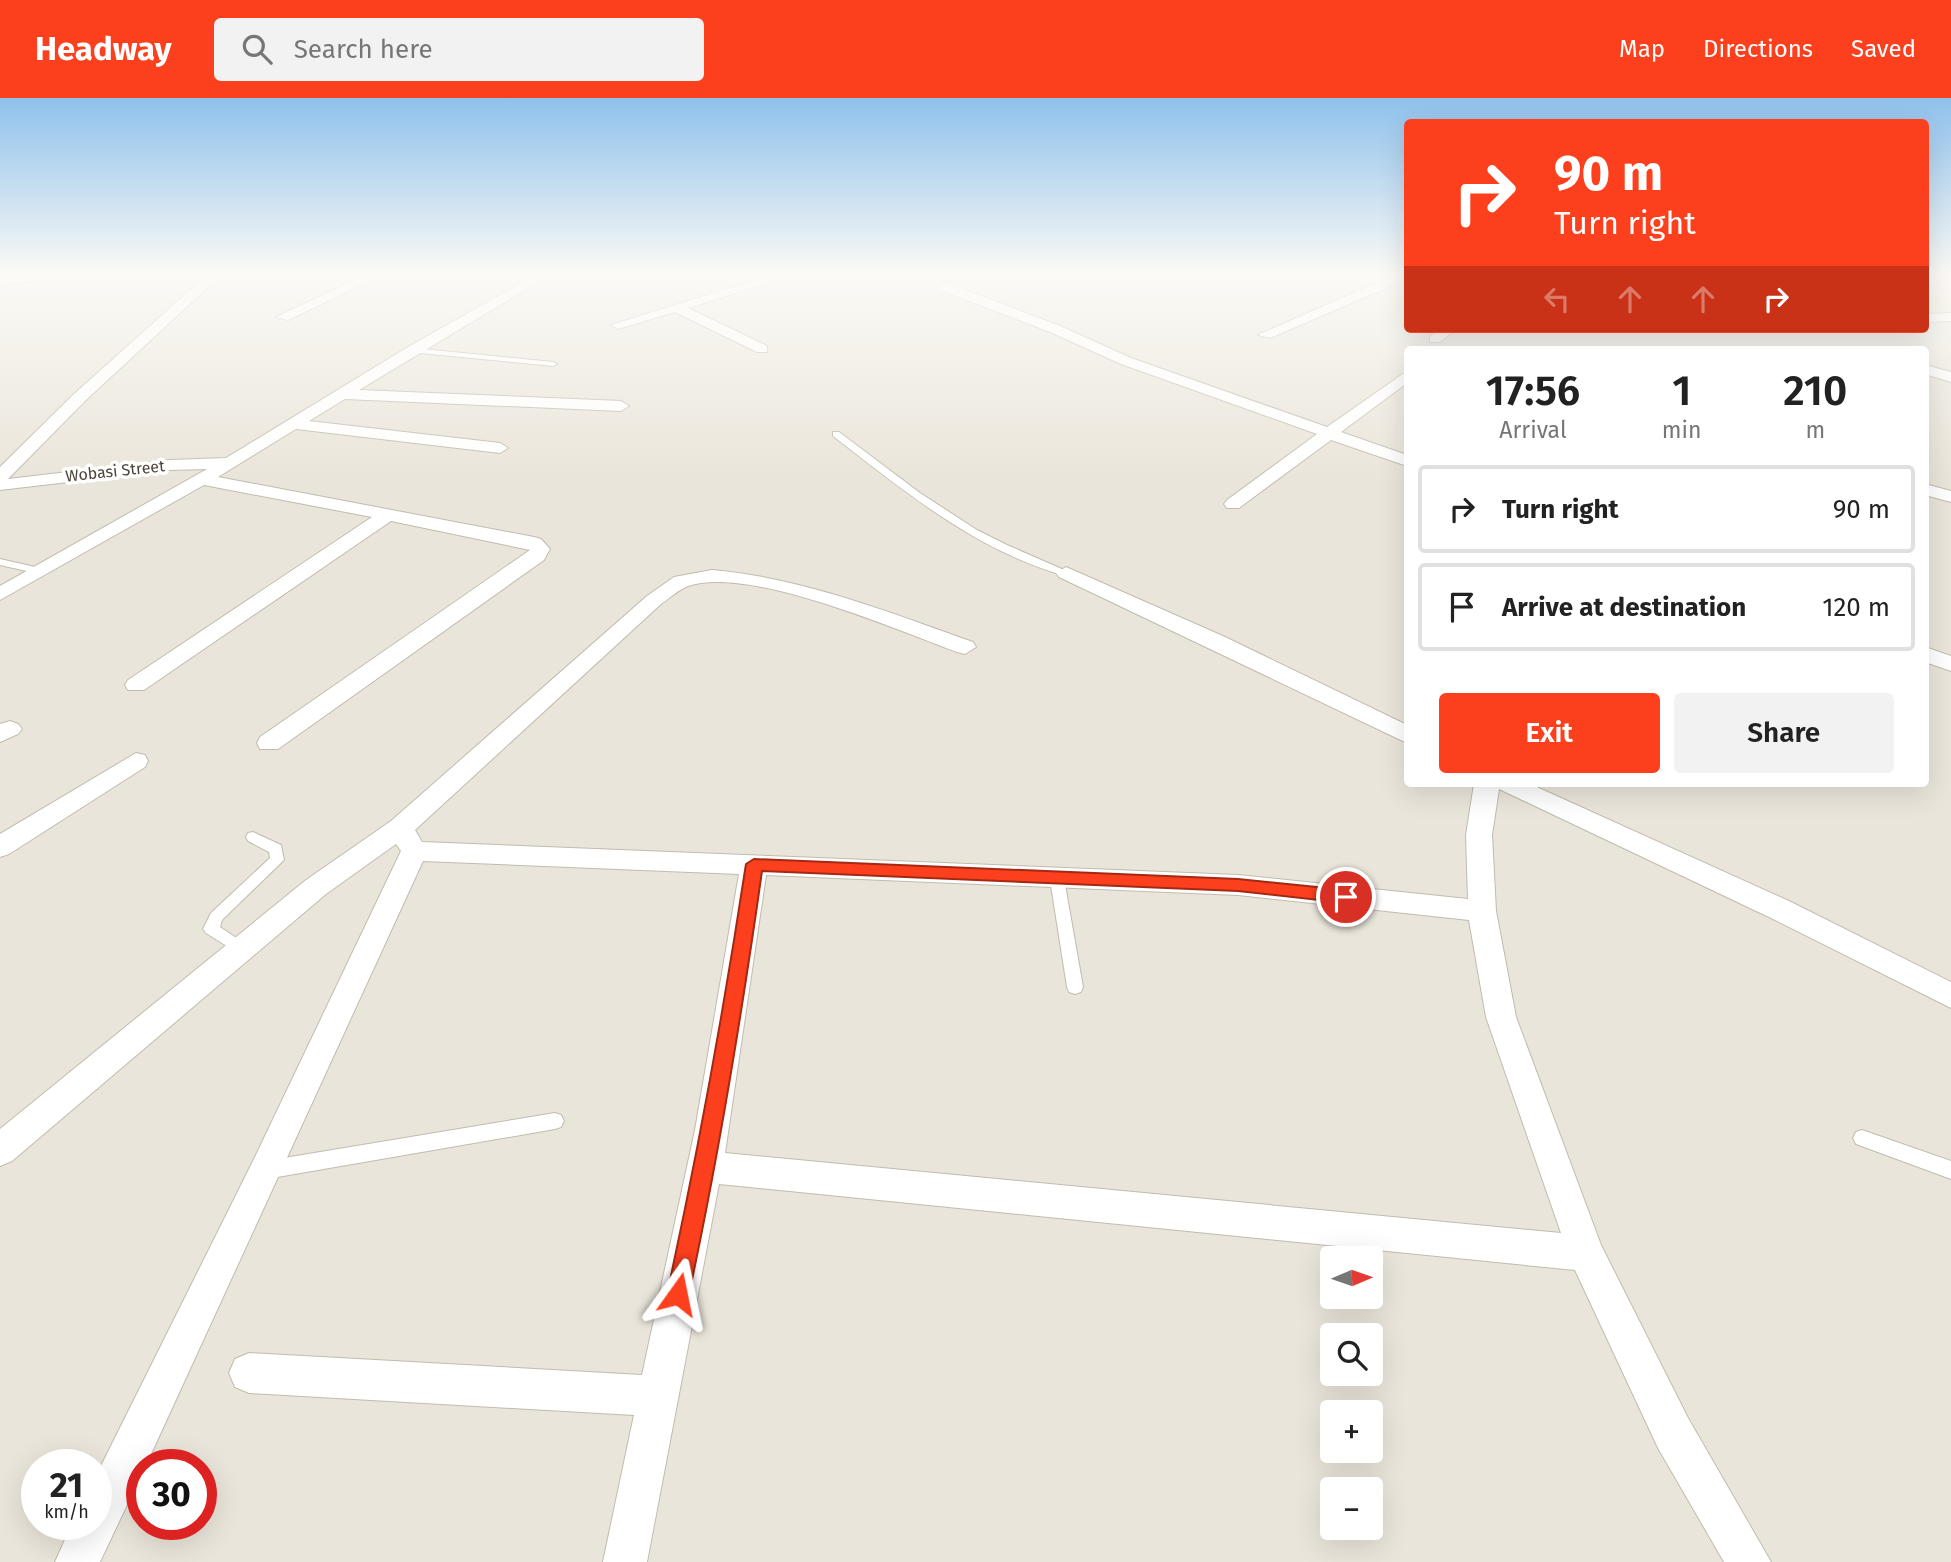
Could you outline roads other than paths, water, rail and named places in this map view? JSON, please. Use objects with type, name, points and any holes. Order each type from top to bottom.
[{"type":"street","points":[[0,477],[80,397],[139,343]]},
{"type":"street","points":[[0,594],[230,463],[425,343]]},
{"type":"street","points":[[750,343],[762,349]]},
{"type":"street","points":[[1087,343],[1126,361],[1404,460]]},
{"type":"street","points":[[1929,370],[1951,377]]},
{"type":"street","points":[[1233,504],[1404,378]]},
{"type":"street","points":[[341,394],[621,407]]},
{"type":"street","points":[[292,424],[500,448]]},
{"type":"street","name":"Wobasi Street","points":[[0,485],[170,465],[230,463]]},
{"type":"street","points":[[201,480],[534,542],[540,549],[526,564],[269,743]]},
{"type":"street","points":[[1929,490],[1951,497]]},
{"type":"street","points":[[136,685],[390,514]]},
{"type":"street","points":[[1066,573],[1404,733]]},
{"type":"street","points":[[0,1150],[316,887],[407,840],[654,600],[688,579],[741,579],[828,599],[964,647]]},
{"type":"street","points":[[1929,656],[1951,664]]},
{"type":"street","points":[[0,847],[136,761]]},
{"type":"street","points":[[1487,787],[1479,835],[1482,911],[1501,1017],[1586,1253],[1673,1433],[1749,1562]]},
{"type":"street","points":[[1514,787],[1781,910],[1951,996]]},
{"type":"street","points":[[407,840],[754,864],[1238,885],[1482,911]]},
{"type":"street","points":[[112,1490],[265,1170],[407,840]]},
{"type":"street","points":[[625,1562],[656,1396],[705,1167],[734,1008],[754,864]]},
{"type":"street","points":[[705,1167],[1586,1253]]},
{"type":"street","points":[[249,1373],[656,1396]]},
{"type":"street","points":[[77,1562],[88,1540]]},
{"type":"lane","points":[[413,350],[553,364]]},
{"type":"lane","points":[[836,434],[928,505],[1031,562],[1066,573]]},
{"type":"lane","points":[[0,562],[40,571]]},
{"type":"lane","points":[[241,949],[211,929],[216,917],[277,860],[276,849],[253,837]]},
{"type":"lane","points":[[1057,879],[1075,987]]},
{"type":"lane","points":[[265,1170],[555,1121]]},
{"type":"lane","points":[[1862,1138],[1951,1170]]}]
